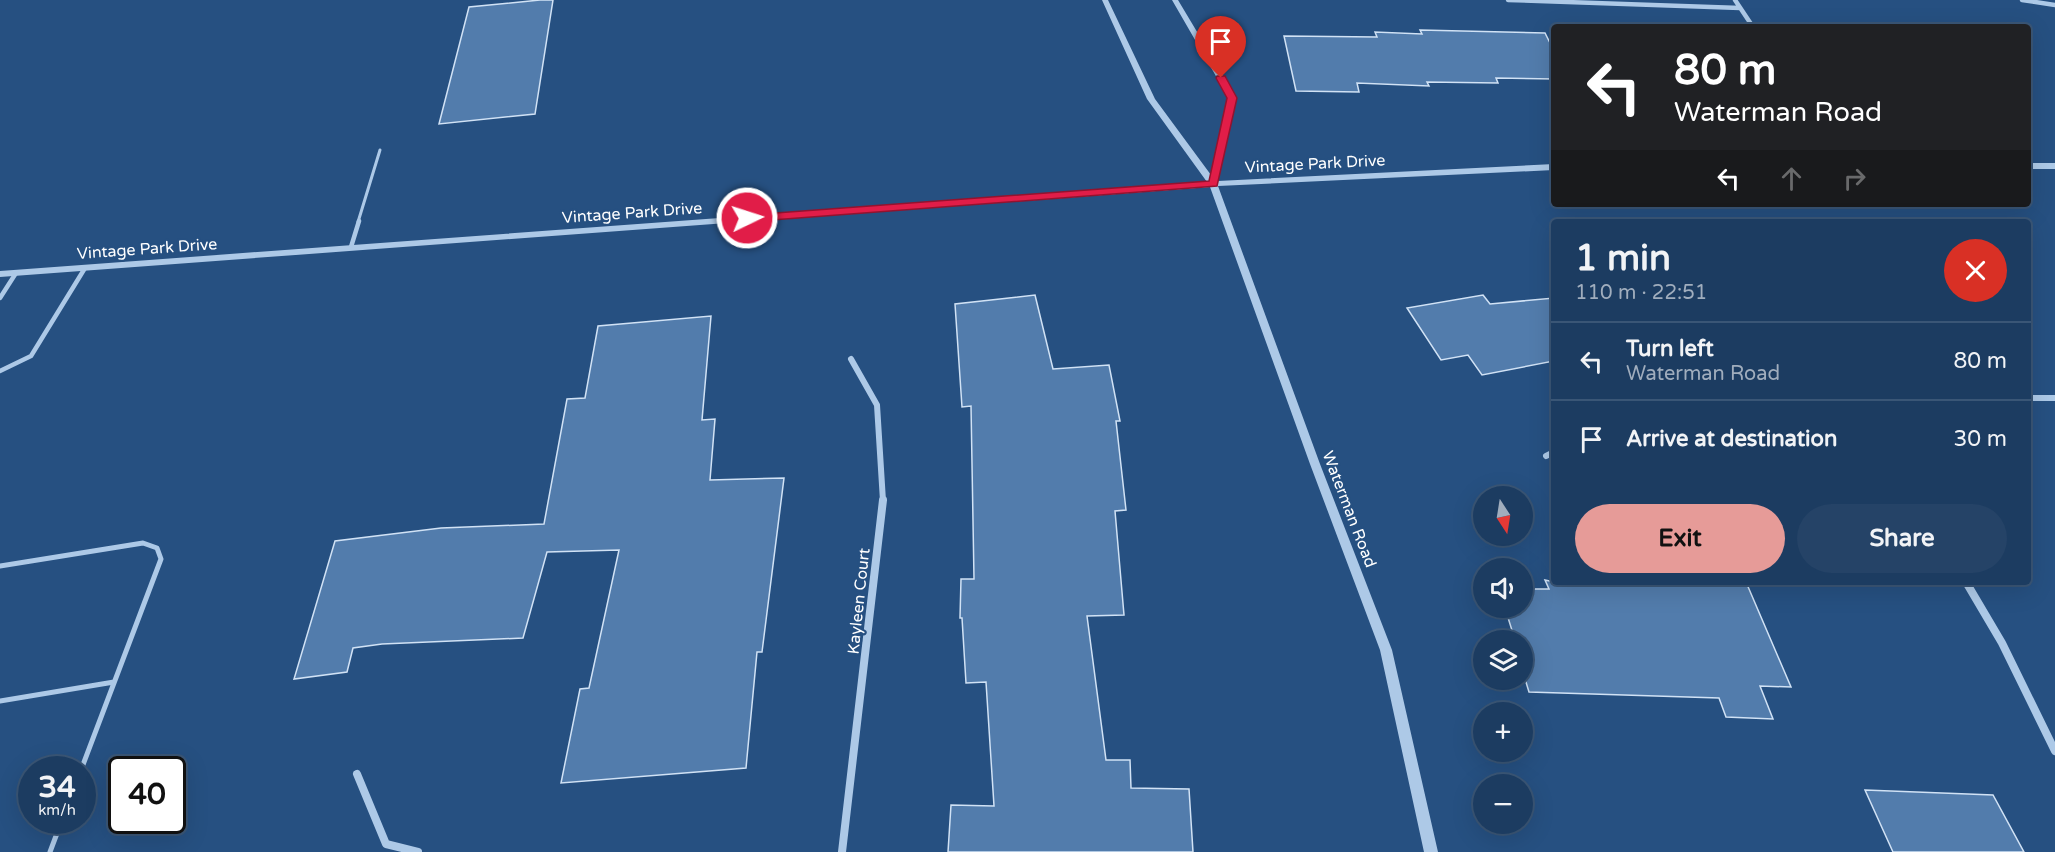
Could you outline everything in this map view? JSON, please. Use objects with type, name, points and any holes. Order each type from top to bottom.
[{"type":"street","name":"Waterman Road","points":[[1105,0],[1151,99],[1214,184],[1315,464],[1386,650],[1431,852]]},
{"type":"street","points":[[1175,0],[1232,98],[1214,184]]},
{"type":"street","points":[[1508,0],[1740,8]]},
{"type":"street","points":[[1735,0],[1751,24]]},
{"type":"street","points":[[2022,0],[2055,4]]},
{"type":"street","points":[[2031,166],[2055,166]]},
{"type":"street","name":"Vintage Park Drive","points":[[0,274],[1214,184],[1551,168]]},
{"type":"street","name":"Kayleen Court","points":[[842,852],[883,503],[877,405],[851,359]]},
{"type":"street","points":[[2031,398],[2055,398]]},
{"type":"street","points":[[1546,456],[1551,454]]},
{"type":"street","points":[[1968,585],[2002,643],[2055,751]]},
{"type":"street","points":[[357,774],[386,843],[418,852]]},
{"type":"lane","points":[[351,248],[380,150]]},
{"type":"lane","points":[[0,371],[31,356],[85,267]]},
{"type":"lane","points":[[0,298],[16,273]]},
{"type":"lane","points":[[0,566],[143,543],[157,548],[160,559],[86,756]]},
{"type":"lane","points":[[0,701],[114,682]]},
{"type":"lane","points":[[50,852],[57,834]]},
{"type":"building","points":[[553,0],[535,114],[439,124],[469,7]]},
{"type":"building","points":[[1420,30],[1545,33],[1551,45],[1551,79],[1496,78],[1498,83],[1427,82],[1429,86],[1357,83],[1359,92],[1296,91],[1284,36],[1377,37],[1375,32],[1422,34]]},
{"type":"building","points":[[1035,295],[1053,369],[1109,365],[1120,421],[1116,421],[1126,510],[1115,511],[1124,615],[1087,616],[1106,760],[1130,760],[1131,788],[1189,789],[1193,852],[948,852],[951,805],[994,806],[986,682],[966,683],[962,618],[960,618],[961,579],[974,579],[971,406],[962,407],[955,304]]},
{"type":"building","points":[[1483,295],[1490,304],[1551,298],[1551,362],[1482,375],[1468,355],[1441,360],[1407,308]]},
{"type":"building","points":[[711,316],[702,420],[715,419],[710,480],[784,478],[762,652],[757,652],[746,768],[561,783],[580,689],[589,688],[619,550],[547,552],[523,638],[382,644],[353,648],[347,672],[294,679],[335,541],[441,528],[544,524],[567,399],[585,398],[598,326]]},
{"type":"building","points":[[1545,580],[1551,581],[1551,585],[1747,585],[1791,687],[1760,686],[1773,719],[1726,717],[1719,698],[1529,692],[1528,690],[1533,690],[1533,630],[1512,630],[1508,618],[1533,618],[1533,589],[1549,589]]},
{"type":"building","points":[[1865,790],[1993,795],[2024,852],[1893,852]]},
{"type":"route","points":[[747,218],[1214,184],[1232,98],[1221,78]]}]
